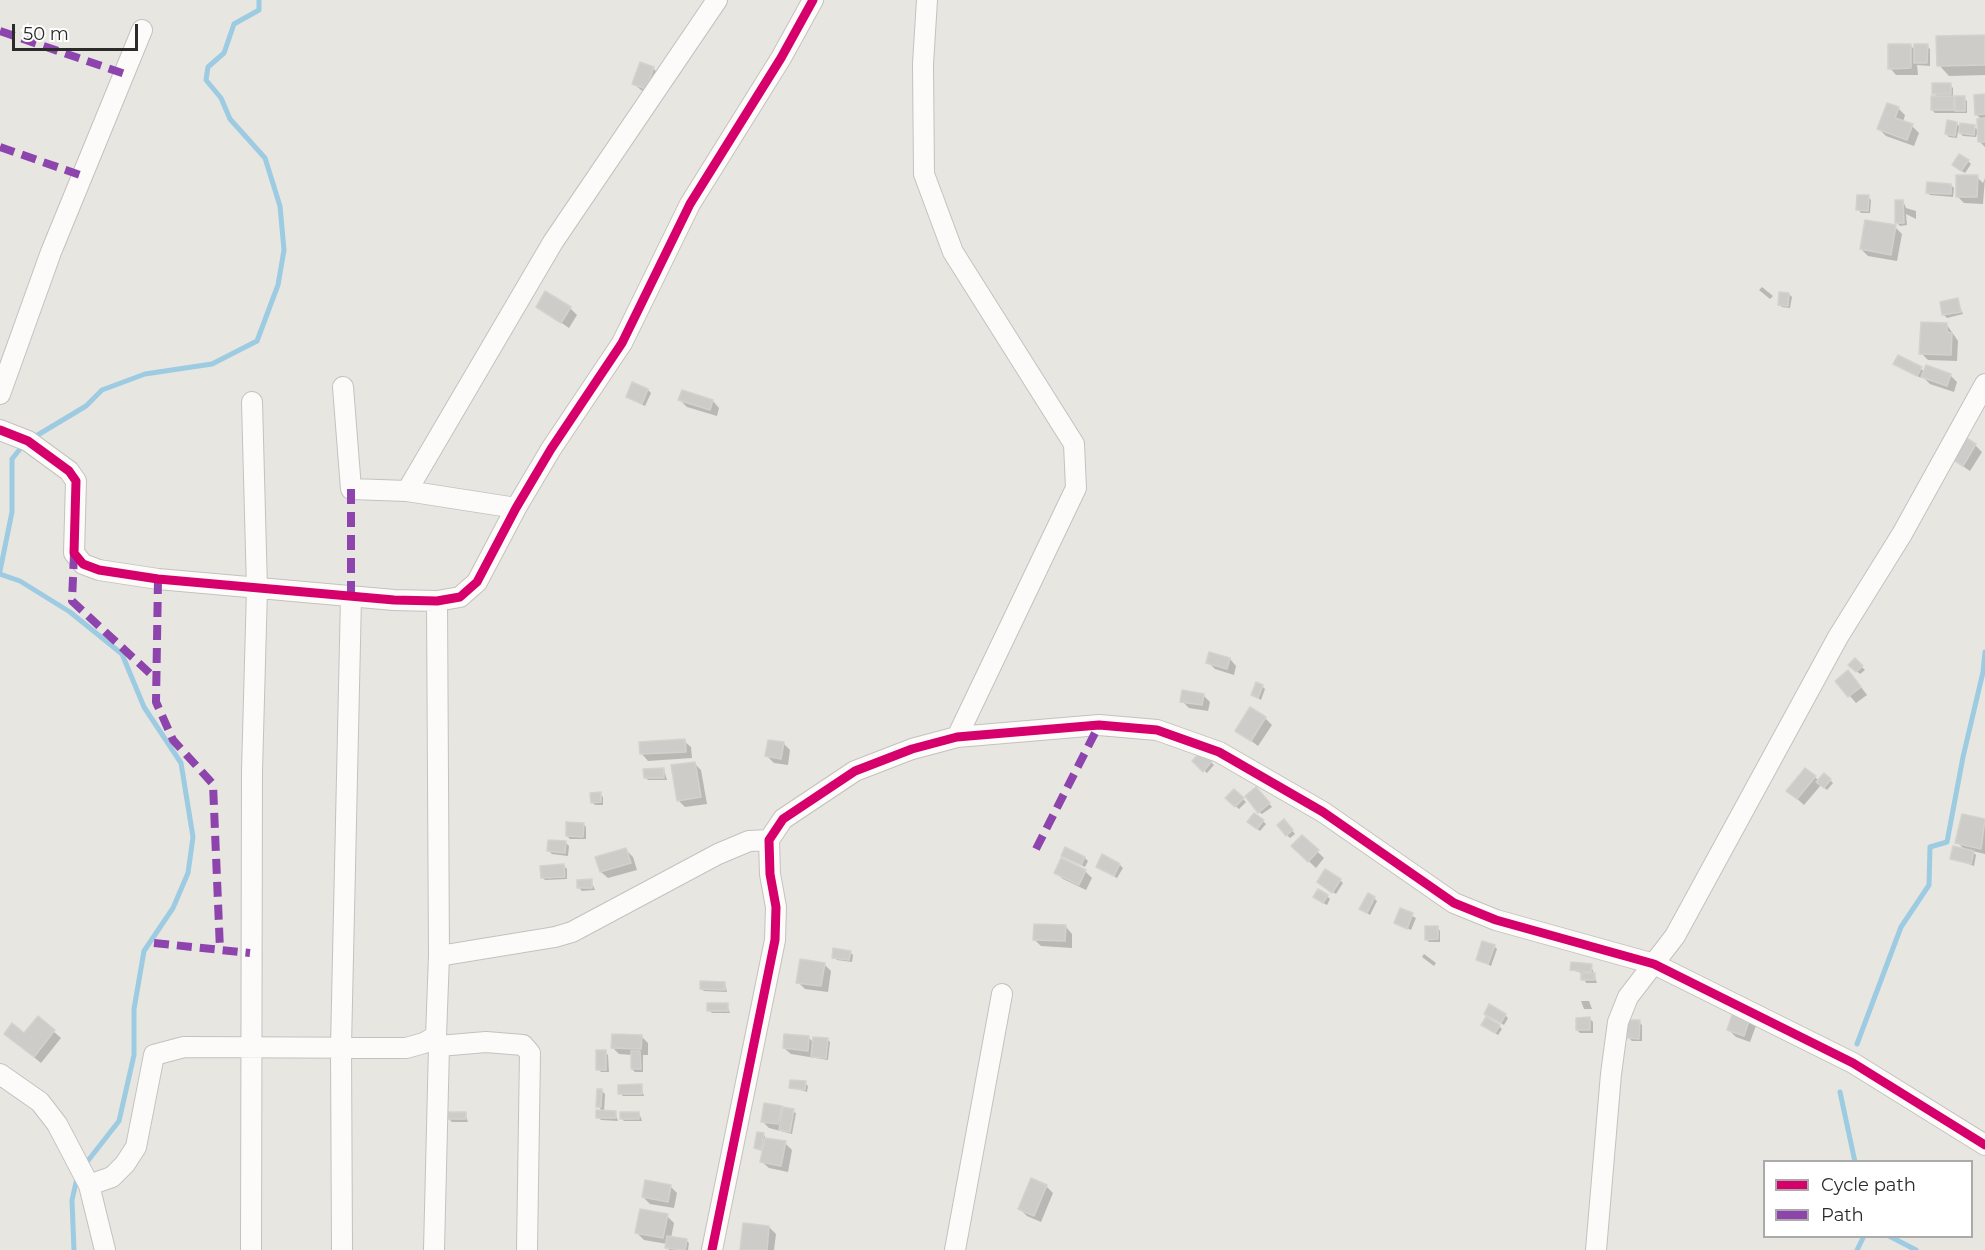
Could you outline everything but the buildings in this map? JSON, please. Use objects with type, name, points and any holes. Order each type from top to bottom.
[{"type":"street","points":[[406,491],[553,242],[717,0]]},
{"type":"street","points":[[0,430],[28,441],[69,471],[76,481],[74,553],[83,564],[99,570],[158,579],[351,597],[437,602],[460,597],[477,582],[516,508],[551,449],[622,343],[690,204],[781,58],[813,0]]},
{"type":"street","points":[[927,0],[923,64],[924,174],[953,252],[1074,444],[1076,488],[957,737]]},
{"type":"street","points":[[0,394],[51,252],[142,30]]},
{"type":"street","points":[[1596,1250],[1611,1074],[1618,1022],[1628,997],[1675,936],[1838,636],[1902,534],[1985,384]]},
{"type":"street","points":[[343,387],[351,489],[406,491],[516,508]]},
{"type":"street","points":[[251,1250],[252,771],[257,589],[252,402]]},
{"type":"street","points":[[342,1250],[341,1046],[351,597]]},
{"type":"street","points":[[434,1250],[439,956],[437,602]]},
{"type":"street","points":[[712,1250],[776,940],[776,907],[770,874],[769,840],[783,819],[855,771],[912,749],[957,737],[1099,725],[1157,730],[1219,752],[1323,812],[1454,903],[1496,920],[1654,964],[1853,1063],[1985,1145]]},
{"type":"street","points":[[439,956],[555,937],[572,932],[718,854],[749,841],[769,840]]},
{"type":"street","points":[[955,1250],[1002,994]]},
{"type":"street","points":[[89,1185],[112,1177],[125,1164],[136,1147],[154,1055],[184,1047],[406,1048],[437,1041],[522,1045],[530,1053],[527,1250]]},
{"type":"street","points":[[0,1074],[40,1102],[57,1124],[89,1185],[105,1250]]},
{"type":"waterway","points":[[31,439],[86,406],[102,390],[145,374],[212,364],[257,341],[278,285],[284,250],[280,206],[265,158],[230,119],[221,98],[206,80],[208,67],[224,53],[234,24],[259,10],[259,0]]},
{"type":"waterway","points":[[0,571],[12,512],[12,459],[24,444]]},
{"type":"waterway","points":[[0,574],[20,581],[70,612],[122,654],[144,707],[181,763],[193,837],[188,873],[173,908],[144,951],[134,1009],[134,1055],[119,1121],[83,1167]]},
{"type":"waterway","points":[[1857,1044],[1901,927],[1929,885],[1930,847],[1947,842],[1963,757],[1983,672],[1985,652]]},
{"type":"waterway","points":[[1840,1092],[1855,1160]]},
{"type":"waterway","points":[[74,1250],[72,1200],[78,1174]]},
{"type":"waterway","points":[[1857,1250],[1863,1238]]},
{"type":"waterway","points":[[1893,1238],[1916,1250]]},
{"type":"marked path","points":[[0,31],[125,74]]},
{"type":"marked path","points":[[0,147],[83,176]]},
{"type":"marked path","points":[[351,489],[351,597]]},
{"type":"marked path","points":[[74,554],[72,601],[156,679]]},
{"type":"marked path","points":[[158,579],[156,702],[173,740],[213,784],[220,950]]},
{"type":"marked path","points":[[1036,849],[1099,725]]},
{"type":"marked path","points":[[154,943],[250,953]]},
{"type":"cycle path","points":[[0,430],[28,441],[69,471],[76,481],[74,553],[83,564],[99,570],[158,579],[394,600],[437,601],[460,597],[477,582],[516,508],[551,449],[622,343],[690,204],[781,58],[813,0]]},
{"type":"cycle path","points":[[712,1250],[775,940],[776,907],[770,874],[769,840],[783,819],[855,771],[912,749],[957,737],[1099,725],[1157,730],[1219,752],[1323,812],[1454,903],[1496,920],[1654,964],[1853,1063],[1985,1145]]}]
